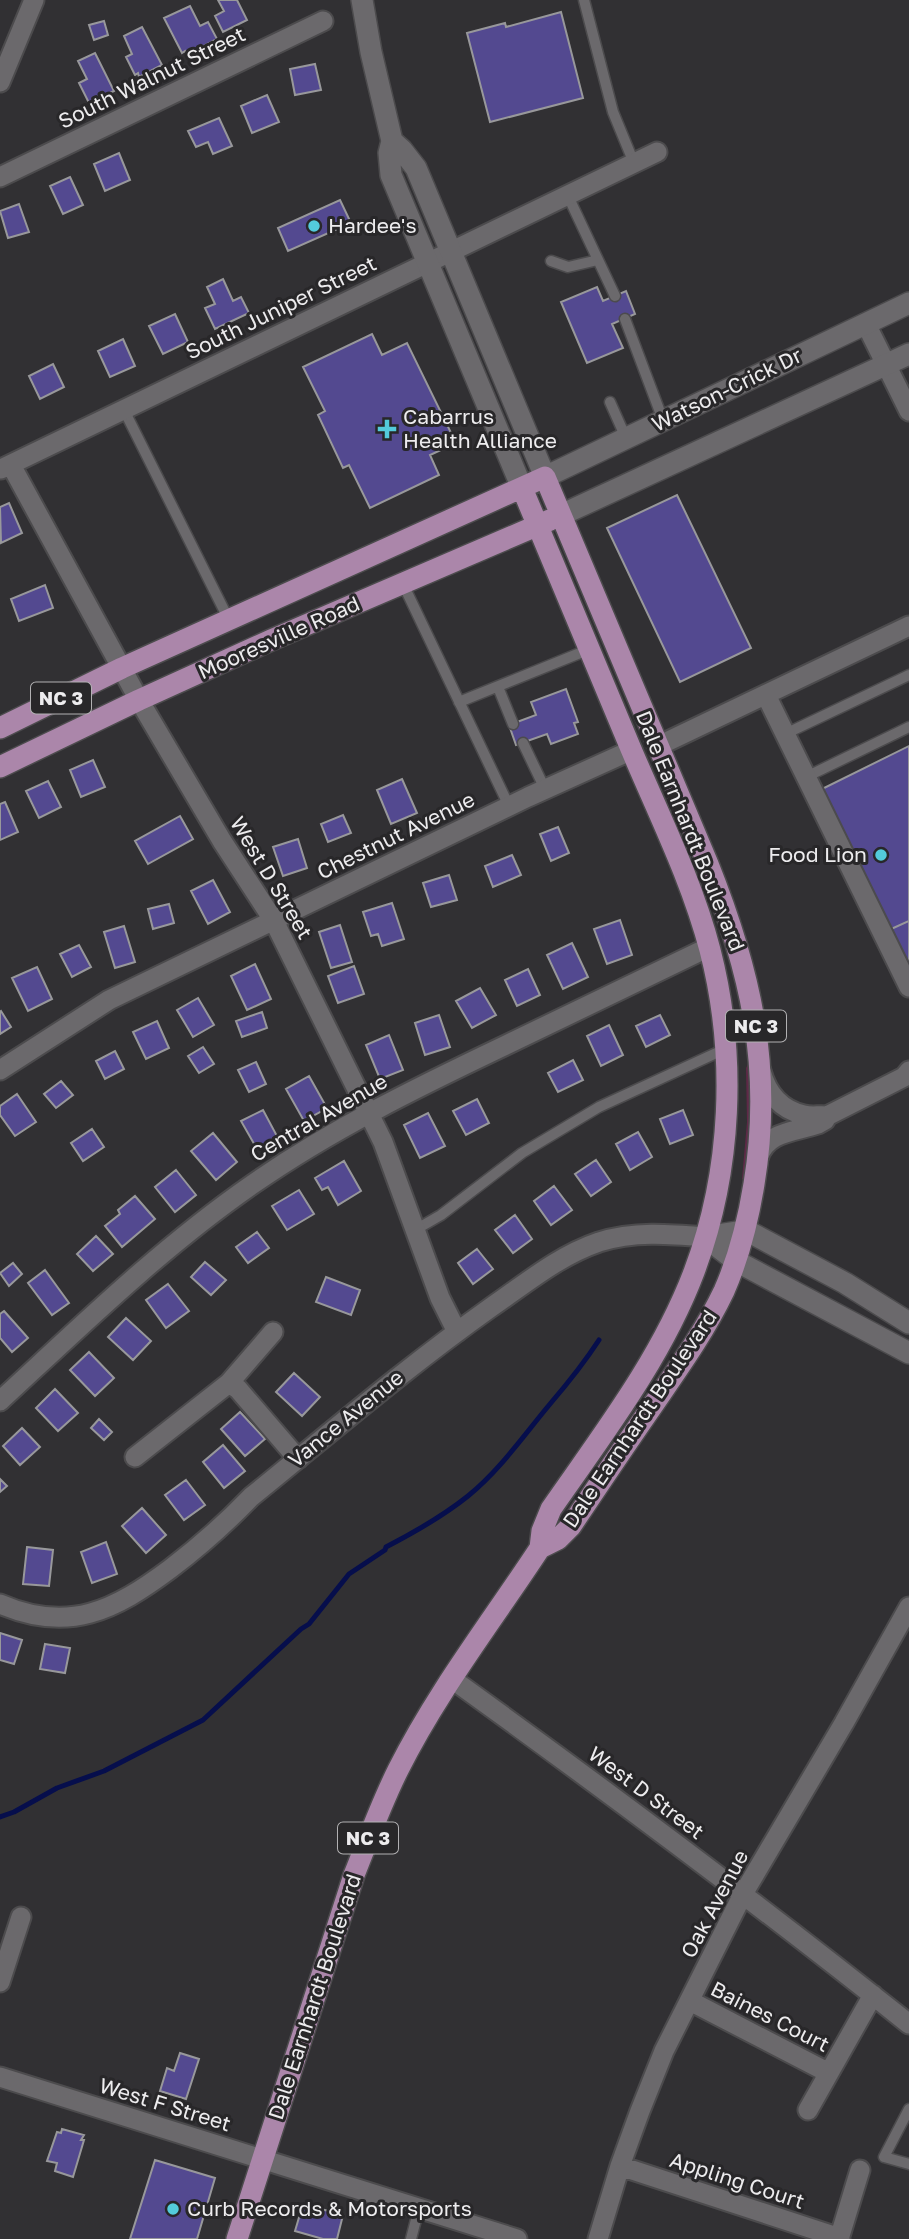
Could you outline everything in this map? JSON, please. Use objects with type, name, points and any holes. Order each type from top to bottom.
[{"type":"main road","name":"Dale Earnhardt Boulevard","points":[[237,2239],[354,1875],[398,1770],[452,1679],[540,1548],[542,1531],[551,1510],[663,1341],[689,1285],[705,1237],[716,1191],[724,1141],[727,1089],[720,1000],[709,947],[685,876],[391,174],[388,153],[392,141],[362,0]]},
{"type":"main road","name":"Dale Earnhardt Boulevard","points":[[392,141],[416,168],[713,878],[734,934],[753,1011],[761,1071],[762,1103],[758,1158],[744,1231],[723,1293],[692,1348],[571,1526],[558,1539],[540,1548]]},
{"type":"main road","name":"Watson-Crick Dr","points":[[545,477],[909,303]]},
{"type":"main road","name":"Watson-Crick Dr","points":[[561,515],[909,354]]},
{"type":"main road","name":"Mooresville Road","points":[[0,728],[122,668],[545,477]]},
{"type":"main road","name":"Mooresville Road","points":[[0,767],[271,640],[561,515]]},
{"type":"main road","name":"Vance Avenue","points":[[705,1237],[744,1231]]},
{"type":"main road","points":[[744,1231],[836,1278],[909,1323]]},
{"type":"main road","points":[[705,1237],[736,1261],[909,1353]]},
{"type":"street","points":[[0,82],[34,0]]},
{"type":"street","name":"South Walnut Street","points":[[0,177],[323,21]]},
{"type":"street","name":"South Juniper Street","points":[[5,467],[657,152]]},
{"type":"street","points":[[866,324],[909,411]]},
{"type":"street","name":"West D Street","points":[[5,467],[222,841],[274,922],[370,1112],[440,1298],[457,1332]]},
{"type":"street","points":[[658,746],[909,626]]},
{"type":"street","points":[[766,695],[909,987]]},
{"type":"street","name":"Chestnut Avenue","points":[[0,1070],[110,1000],[509,806],[632,750]]},
{"type":"street","name":"Central Avenue","points":[[0,1401],[188,1232],[255,1183],[345,1126],[439,1076],[709,947]]},
{"type":"street","points":[[761,1071],[771,1094],[785,1107],[808,1116],[827,1116],[904,1077],[909,1071]]},
{"type":"street","points":[[758,1158],[764,1145],[772,1138],[818,1124],[827,1116]]},
{"type":"street","name":"Vance Avenue","points":[[0,1604],[37,1616],[69,1617],[95,1613],[119,1604],[181,1560],[228,1521],[251,1497],[422,1357],[555,1262],[599,1242],[652,1233],[705,1237]]},
{"type":"street","points":[[135,1457],[229,1383],[273,1332]]},
{"type":"street","points":[[229,1383],[238,1389],[298,1459]]},
{"type":"street","name":"Oak Avenue","points":[[598,2239],[620,2166],[653,2077],[690,2001],[743,1895],[909,1607]]},
{"type":"street","name":"West D Street","points":[[452,1679],[743,1895],[909,2024]]},
{"type":"street","points":[[0,1982],[21,1917]]},
{"type":"street","points":[[808,2110],[873,1995]]},
{"type":"street","name":"Baines Court","points":[[690,2001],[829,2073]]},
{"type":"street","name":"West F Street","points":[[0,2077],[517,2239]]},
{"type":"street","name":"Appling Court","points":[[620,2166],[839,2239]]},
{"type":"street","points":[[839,2239],[860,2170]]},
{"type":"lane","points":[[584,0],[613,112],[634,163]]},
{"type":"lane","points":[[568,196],[615,296]]},
{"type":"lane","points":[[551,261],[568,267],[598,260]]},
{"type":"lane","points":[[625,319],[663,420]]},
{"type":"lane","points":[[610,402],[626,438]]},
{"type":"lane","points":[[124,410],[229,620]]},
{"type":"lane","points":[[403,584],[509,806]]},
{"type":"lane","points":[[459,702],[590,649]]},
{"type":"lane","points":[[785,734],[909,675]]},
{"type":"lane","points":[[498,687],[513,723]]},
{"type":"lane","points":[[806,777],[909,727]]},
{"type":"lane","points":[[523,743],[545,789]]},
{"type":"lane","points":[[415,1230],[441,1215],[522,1153],[599,1107],[725,1049]]},
{"type":"lane","points":[[909,2109],[884,2157],[909,2164]]},
{"type":"lane","points":[[411,2239],[419,2208]]},
{"type":"shaded area","points":[[749,1062],[753,1105],[744,1180],[746,1068]]},
{"type":"building","points":[[218,0],[237,0],[247,20],[223,32],[215,16],[224,11]]},
{"type":"building","points":[[190,6],[200,26],[208,22],[217,39],[187,55],[185,51],[182,53],[164,18]]},
{"type":"building","points":[[561,12],[583,98],[490,122],[467,33],[505,23],[506,27]]},
{"type":"building","points":[[104,21],[108,35],[94,40],[89,25]]},
{"type":"building","points":[[142,27],[162,65],[139,77],[138,73],[135,75],[126,57],[132,54],[124,36]]},
{"type":"building","points":[[95,53],[114,91],[89,103],[79,83],[87,79],[78,61]]},
{"type":"building","points":[[315,64],[321,90],[295,95],[290,69]]},
{"type":"building","points":[[267,95],[279,122],[252,133],[241,106]]},
{"type":"building","points":[[219,118],[232,146],[213,154],[208,142],[196,147],[188,131]]},
{"type":"building","points":[[119,153],[130,180],[105,191],[94,164]]},
{"type":"building","points":[[70,177],[83,205],[63,214],[50,186]]},
{"type":"building","name":"Hardee's","points":[[340,200],[351,223],[288,251],[278,228]]},
{"type":"building","points":[[19,204],[29,232],[8,238],[0,211]]},
{"type":"building","points":[[223,279],[233,301],[241,297],[249,313],[215,329],[205,308],[215,304],[207,287]]},
{"type":"building","points":[[597,287],[603,301],[626,291],[635,314],[612,324],[623,348],[587,363],[561,302]]},
{"type":"building","points":[[175,314],[188,342],[163,354],[149,326]]},
{"type":"building","name":"Cabarrus Health Alliance","points":[[372,334],[382,355],[407,343],[456,443],[430,455],[439,475],[370,508],[349,465],[343,468],[318,415],[325,411],[303,367]]},
{"type":"building","points":[[123,339],[135,366],[110,377],[98,351]]},
{"type":"building","points":[[53,364],[64,387],[40,399],[29,376]]},
{"type":"building","points":[[677,495],[751,648],[680,682],[607,528]]},
{"type":"building","points":[[9,503],[22,533],[1,543],[0,507]]},
{"type":"building","points":[[45,585],[53,608],[19,621],[11,599]]},
{"type":"building","points":[[566,689],[578,722],[574,723],[578,734],[551,744],[547,734],[516,745],[509,725],[536,715],[531,702]]},
{"type":"building","name":"Food Lion","points":[[909,746],[909,921],[889,930],[822,789]]},
{"type":"building","points":[[93,760],[105,787],[81,797],[70,770]]},
{"type":"building","points":[[402,779],[417,813],[391,824],[377,790]]},
{"type":"building","points":[[48,781],[61,807],[39,818],[26,791]]},
{"type":"building","points":[[5,802],[18,832],[0,840],[0,804]]},
{"type":"building","points":[[343,815],[351,833],[328,842],[321,824]]},
{"type":"building","points":[[180,816],[193,839],[148,864],[135,841]]},
{"type":"building","points":[[558,827],[569,853],[551,861],[540,834]]},
{"type":"building","points":[[298,839],[307,868],[283,876],[273,847]]},
{"type":"building","points":[[512,855],[521,875],[493,887],[485,866]]},
{"type":"building","points":[[449,875],[457,900],[431,907],[423,883]]},
{"type":"building","points":[[213,880],[230,912],[208,924],[191,891]]},
{"type":"building","points":[[392,903],[404,939],[382,946],[378,934],[371,936],[363,912]]},
{"type":"building","points":[[169,904],[174,923],[153,929],[148,909]]},
{"type":"building","points":[[620,920],[632,955],[607,964],[594,929]]},
{"type":"building","points":[[909,921],[909,973],[889,930]]},
{"type":"building","points":[[340,925],[352,962],[331,968],[319,932]]},
{"type":"building","points":[[124,926],[135,962],[115,968],[104,932]]},
{"type":"building","points":[[572,943],[588,977],[563,989],[547,955]]},
{"type":"building","points":[[79,945],[91,967],[72,977],[60,954]]},
{"type":"building","points":[[255,964],[271,999],[247,1010],[231,976]]},
{"type":"building","points":[[354,966],[364,994],[338,1003],[328,976]]},
{"type":"building","points":[[37,967],[52,999],[28,1011],[12,978]]},
{"type":"building","points":[[528,969],[540,995],[517,1006],[505,980]]},
{"type":"building","points":[[480,988],[496,1015],[472,1028],[456,1001]]},
{"type":"building","points":[[198,998],[214,1025],[193,1037],[177,1010]]},
{"type":"building","points":[[0,1012],[11,1027],[0,1034]]},
{"type":"building","points":[[262,1012],[267,1028],[242,1037],[236,1021]]},
{"type":"building","points":[[439,1015],[450,1047],[425,1055],[415,1023]]},
{"type":"building","points":[[660,1015],[670,1035],[646,1047],[636,1026]]},
{"type":"building","points":[[157,1021],[169,1048],[146,1059],[133,1032]]},
{"type":"building","points":[[609,1025],[623,1055],[601,1066],[587,1036]]},
{"type":"building","points":[[389,1035],[403,1070],[380,1079],[366,1045]]},
{"type":"building","points":[[203,1047],[214,1064],[199,1073],[188,1056]]},
{"type":"building","points":[[115,1051],[124,1069],[105,1079],[96,1061]]},
{"type":"building","points":[[573,1060],[583,1080],[558,1092],[548,1073]]},
{"type":"building","points":[[256,1062],[266,1084],[249,1092],[238,1070]]},
{"type":"building","points":[[309,1076],[327,1108],[304,1121],[286,1089]]},
{"type":"building","points":[[61,1081],[73,1095],[56,1108],[44,1094]]},
{"type":"building","points":[[17,1094],[36,1122],[15,1136],[0,1115],[0,1106]]},
{"type":"building","points":[[477,1099],[489,1123],[466,1135],[453,1111]]},
{"type":"building","points":[[263,1110],[278,1138],[257,1149],[241,1121]]},
{"type":"building","points":[[683,1110],[693,1135],[670,1144],[660,1119]]},
{"type":"building","points":[[428,1113],[445,1146],[420,1158],[404,1125]]},
{"type":"building","points":[[92,1129],[104,1147],[83,1161],[71,1143]]},
{"type":"building","points":[[638,1132],[652,1157],[630,1170],[616,1144]]},
{"type":"building","points":[[213,1133],[237,1162],[216,1180],[191,1151]]},
{"type":"building","points":[[596,1160],[611,1182],[591,1196],[575,1174]]},
{"type":"building","points":[[344,1161],[361,1191],[338,1205],[328,1187],[322,1190],[315,1178]]},
{"type":"building","points":[[176,1170],[196,1195],[175,1212],[155,1187]]},
{"type":"building","points":[[554,1186],[572,1210],[551,1225],[534,1201]]},
{"type":"building","points":[[299,1190],[314,1214],[287,1230],[272,1206]]},
{"type":"building","points":[[135,1196],[155,1219],[122,1247],[105,1226],[120,1214],[118,1210]]},
{"type":"building","points":[[515,1215],[532,1239],[513,1253],[495,1230]]},
{"type":"building","points":[[257,1232],[269,1248],[248,1263],[236,1247]]},
{"type":"building","points":[[96,1236],[113,1254],[93,1271],[77,1254]]},
{"type":"building","points":[[477,1249],[493,1269],[473,1284],[458,1263]]},
{"type":"building","points":[[205,1262],[226,1280],[211,1295],[191,1277]]},
{"type":"building","points":[[13,1263],[22,1274],[9,1286],[0,1273]]},
{"type":"building","points":[[45,1270],[69,1303],[52,1315],[28,1283]]},
{"type":"building","points":[[326,1277],[360,1290],[351,1315],[316,1302]]},
{"type":"building","points":[[168,1284],[189,1311],[166,1328],[146,1300]]},
{"type":"building","points":[[4,1311],[28,1338],[12,1352],[0,1338],[0,1314]]},
{"type":"building","points":[[126,1318],[151,1341],[133,1360],[108,1337]]},
{"type":"building","points":[[89,1352],[114,1378],[95,1396],[70,1370]]},
{"type":"building","points":[[294,1373],[320,1397],[302,1416],[276,1392]]},
{"type":"building","points":[[55,1389],[78,1413],[58,1431],[36,1408]]},
{"type":"building","points":[[240,1412],[265,1439],[245,1456],[221,1429]]},
{"type":"building","points":[[99,1419],[112,1432],[104,1440],[91,1428]]},
{"type":"building","points":[[22,1428],[40,1447],[20,1465],[3,1446]]},
{"type":"building","points":[[223,1445],[245,1471],[224,1488],[203,1462]]},
{"type":"building","points":[[0,1479],[7,1486],[0,1492]]},
{"type":"building","points":[[186,1480],[205,1505],[184,1520],[165,1495]]},
{"type":"building","points":[[142,1508],[166,1535],[146,1553],[122,1526]]},
{"type":"building","points":[[106,1542],[117,1574],[92,1583],[81,1552]]},
{"type":"building","points":[[27,1547],[53,1550],[49,1586],[23,1584]]},
{"type":"building","points":[[0,1633],[22,1640],[14,1664],[0,1660]]},
{"type":"building","points":[[45,1644],[70,1648],[65,1673],[40,1669]]},
{"type":"building","points":[[180,2053],[199,2059],[186,2099],[160,2091],[167,2068],[174,2071]]},
{"type":"building","points":[[62,2129],[84,2135],[73,2177],[55,2171],[57,2163],[47,2161],[57,2132],[61,2133]]},
{"type":"building","name":"Curb Records & Motorsports","points":[[155,2160],[215,2178],[197,2239],[130,2239]]},
{"type":"building","points":[[303,2204],[343,2215],[337,2239],[323,2239],[295,2231]]},
{"type":"waterway","points":[[0,1817],[57,1788],[104,1771],[203,1720],[309,1624],[349,1574],[386,1547],[449,1510],[480,1486],[576,1373],[599,1340]]},
{"type":"place","name":"Hardee's","points":[[314,226]]},
{"type":"place","name":"Cabarrus Health Alliance","points":[[387,429]]},
{"type":"place","name":"Food Lion","points":[[881,855]]},
{"type":"place","name":"Curb Records & Motorsports","points":[[173,2209]]}]
